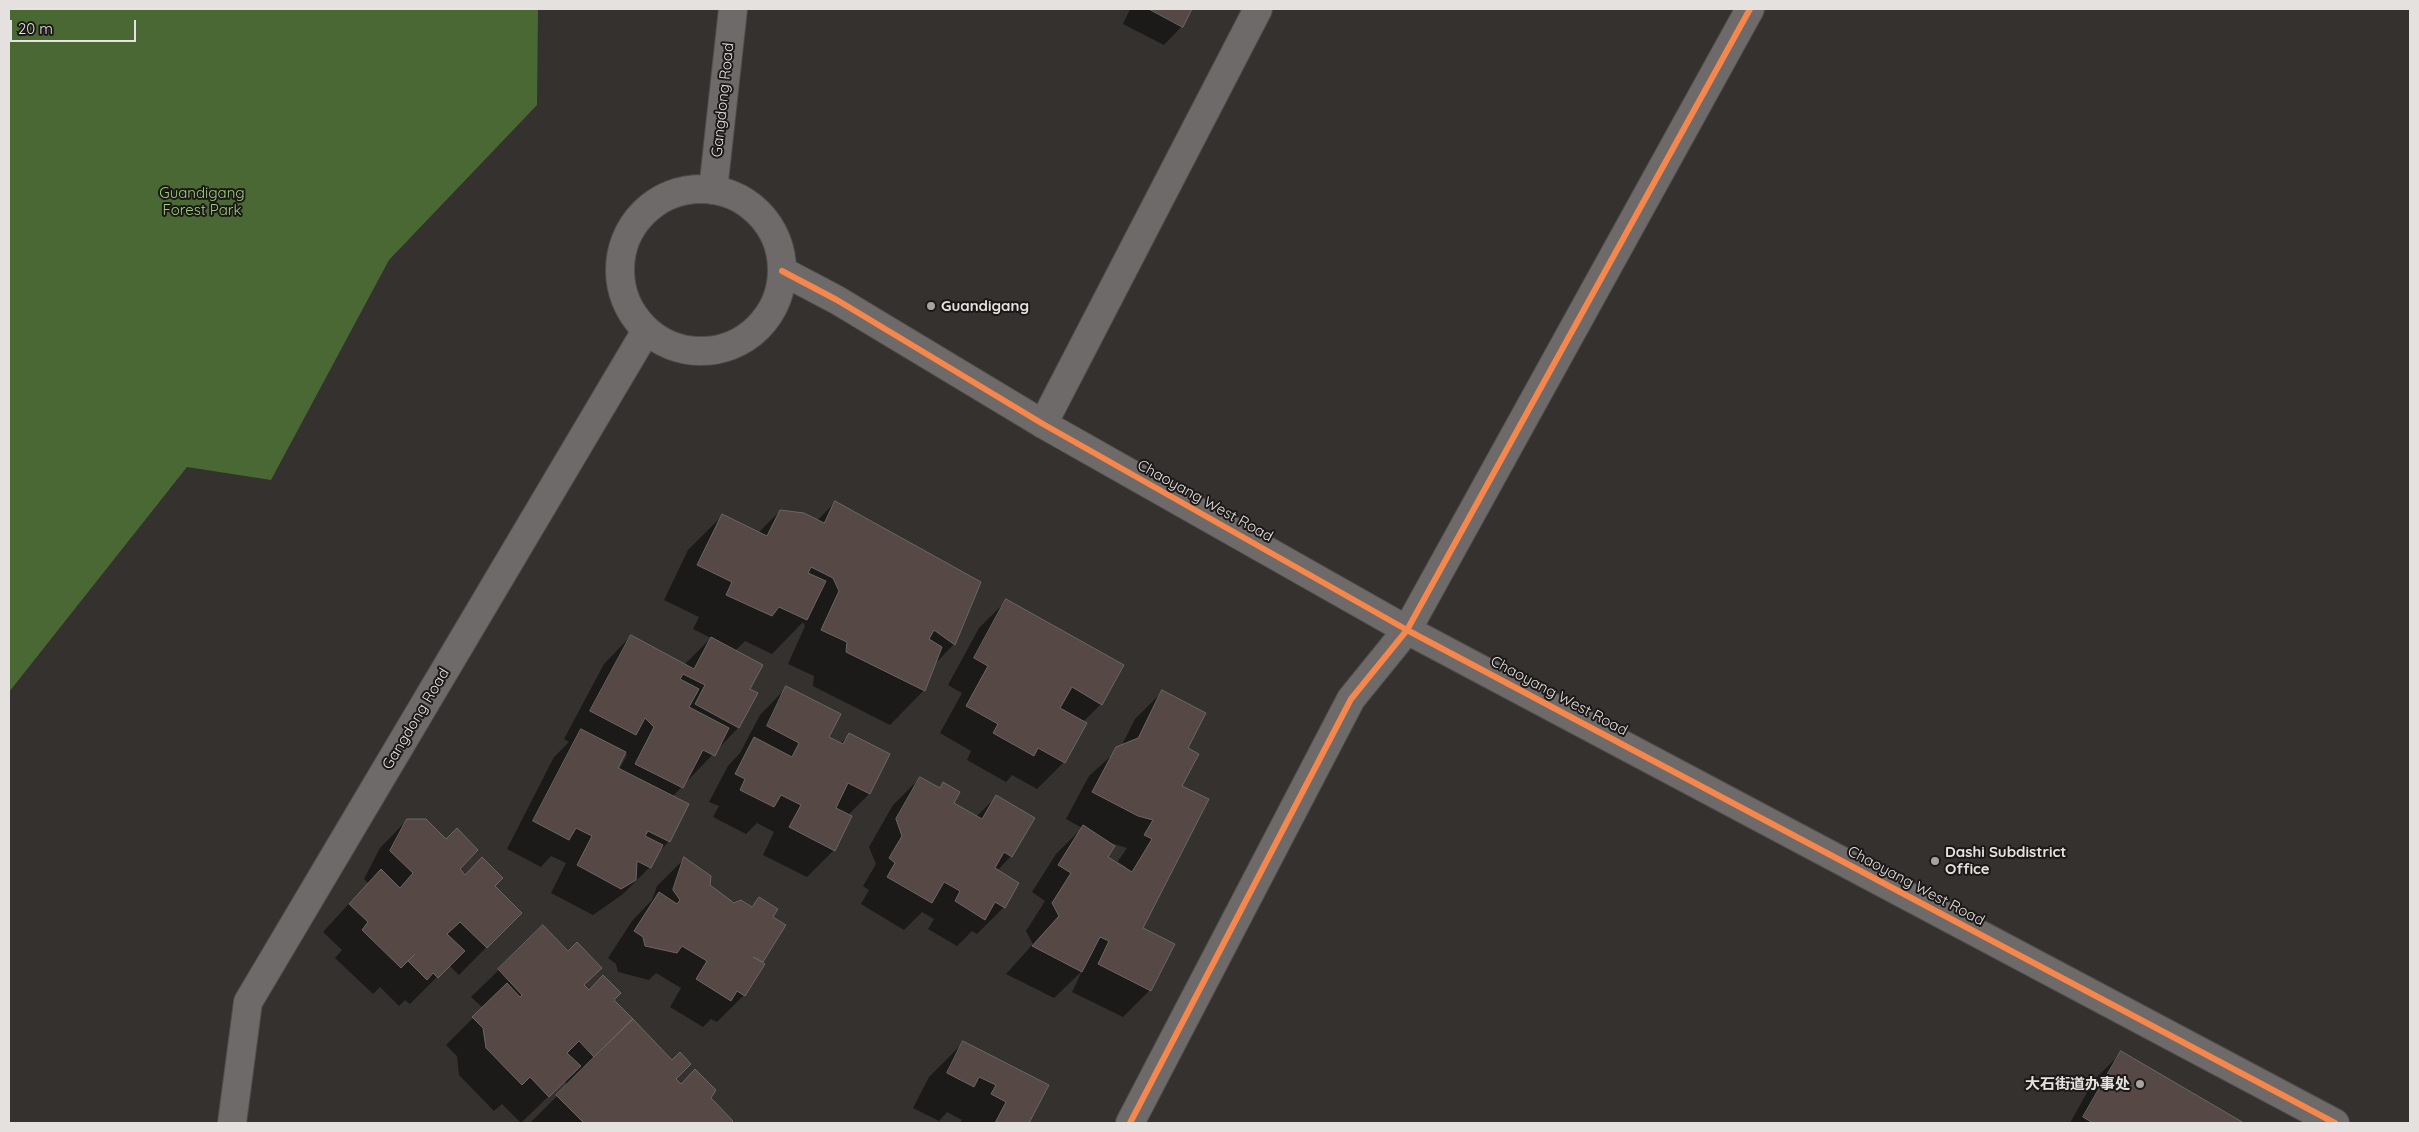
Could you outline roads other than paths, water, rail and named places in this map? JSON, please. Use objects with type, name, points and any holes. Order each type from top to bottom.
[{"type":"street","name":"Gangdong Road","points":[[713,190],[733,9]]},
{"type":"street","points":[[1043,424],[1258,9]]},
{"type":"street","points":[[1130,1123],[1351,699],[1407,630],[1750,9]]},
{"type":"street","points":[[702,189],[727,193],[750,205],[767,224],[779,246],[782,272],[774,312],[748,337],[725,348],[698,352],[670,346],[646,331],[629,309],[620,282],[621,254],[631,227],[649,207],[674,193],[702,189]]},
{"type":"street","name":"Chaoyang West Road","points":[[782,272],[837,300],[1043,424],[1407,630],[2335,1123]]},
{"type":"street","name":"Gangdong Road","points":[[232,1123],[248,1002],[646,331]]},
{"type":"place","name":"Guandigang","points":[[931,306]]},
{"type":"place","name":"Dashi Subdistrict Office","points":[[1935,861]]},
{"type":"place","name":"大石街道办事处","points":[[2140,1084]]},
{"type":"park label","name":"Guandigang Forest Park","points":[[202,202]]}]
